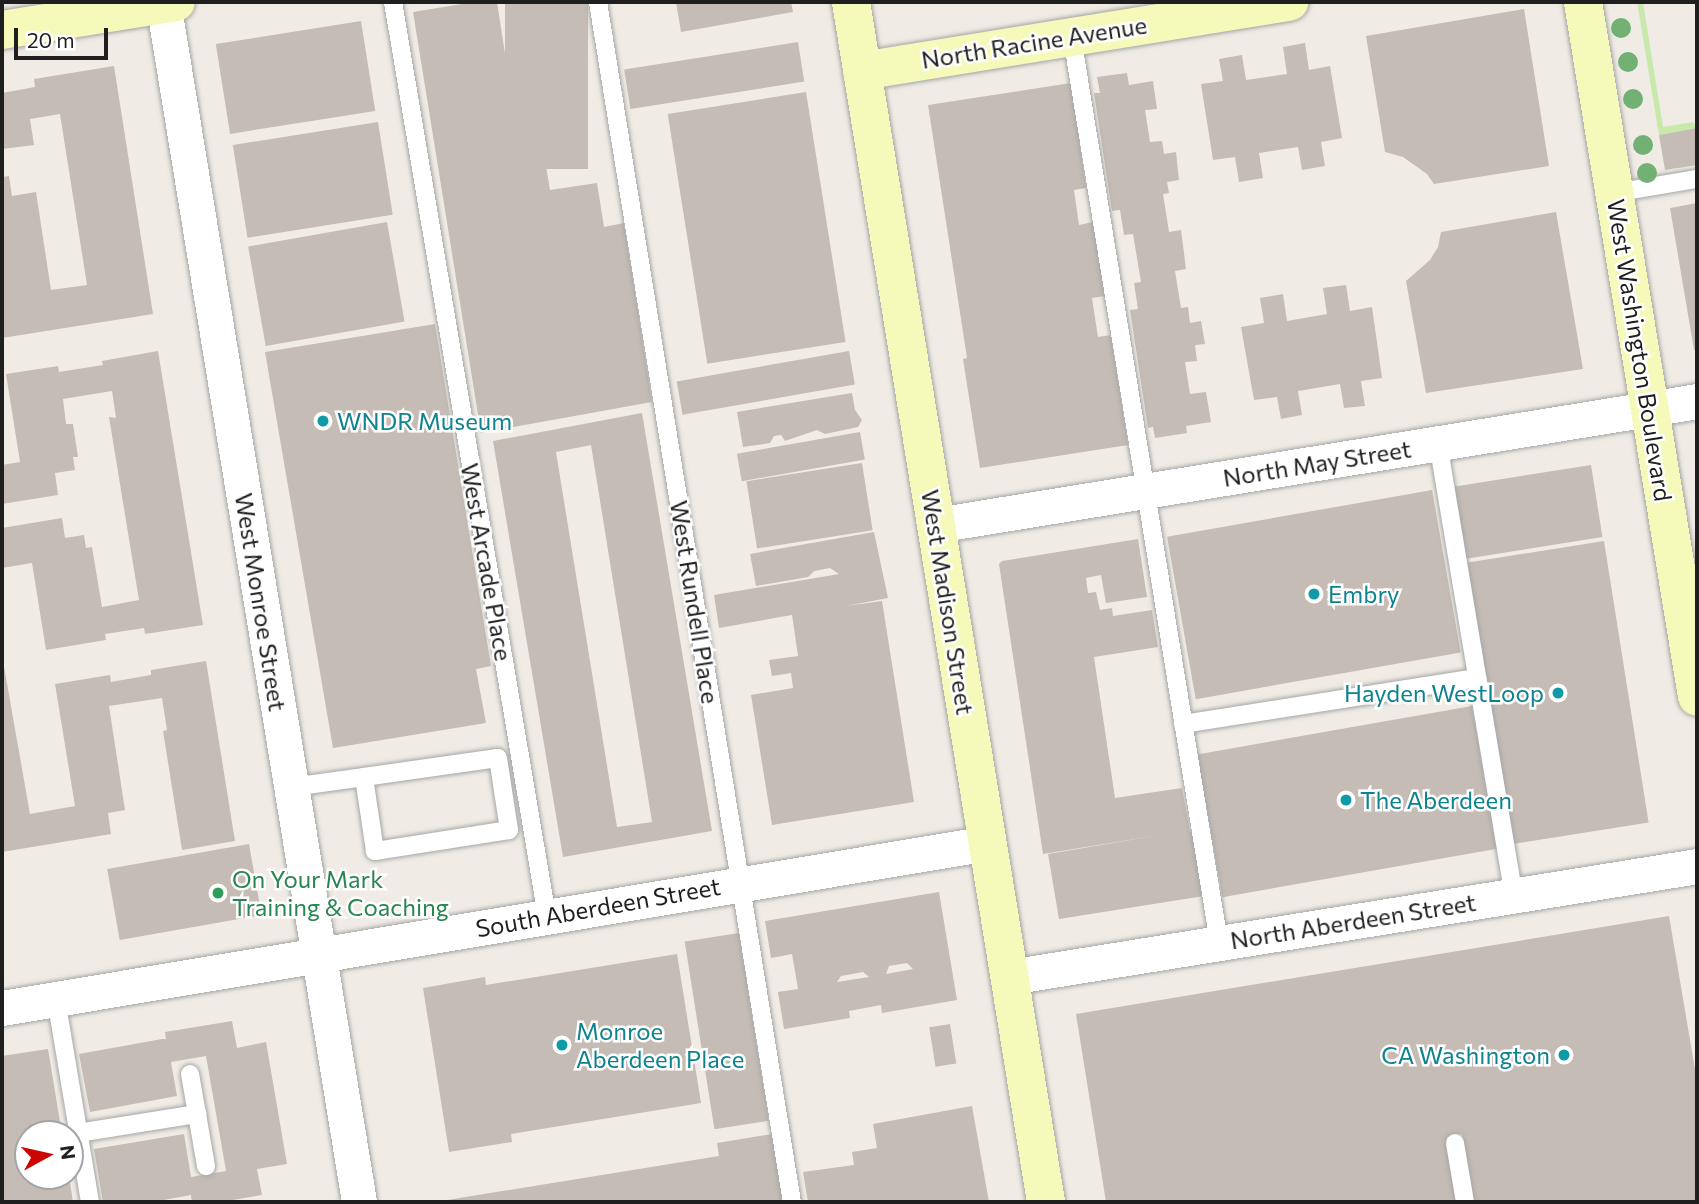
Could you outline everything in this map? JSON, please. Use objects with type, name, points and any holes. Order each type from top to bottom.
[{"type":"street","points":[[2,30],[168,2]]},
{"type":"street","name":"West Monroe Street","points":[[168,2],[359,1202]]},
{"type":"street","name":"West Madison Street","points":[[850,2],[1046,1202]]},
{"type":"street","name":"North Racine Avenue","points":[[862,71],[1072,37],[1213,8],[1289,2]]},
{"type":"street","name":"West Washington Boulevard","points":[[1583,2],[1697,697]]},
{"type":"street","name":"North May Street","points":[[936,525],[1697,401]]},
{"type":"street","name":"South Aberdeen Street","points":[[2,1008],[988,843]]},
{"type":"street","name":"North Aberdeen Street","points":[[1009,977],[1697,866]]},
{"type":"lane","name":"West Arcade Place","points":[[393,2],[547,916]]},
{"type":"lane","name":"West Rundell Place","points":[[598,2],[792,1202]]},
{"type":"lane","points":[[1072,37],[1219,943]]},
{"type":"lane","points":[[1614,193],[1697,178]]},
{"type":"lane","points":[[1438,443],[1514,895]]},
{"type":"lane","points":[[1183,724],[1477,678]]},
{"type":"lane","points":[[292,787],[498,758],[509,830],[375,851],[364,777]]},
{"type":"lane","points":[[56,999],[76,1120]]},
{"type":"lane","points":[[190,1074],[206,1166]]},
{"type":"lane","points":[[84,1132],[197,1114]]},
{"type":"lane","points":[[1455,1143],[1465,1202]]},
{"type":"lane","points":[[84,1168],[90,1202]]},
{"type":"green space","points":[[1637,2],[1643,2],[1663,127],[1693,122],[1697,128],[1659,135]]},
{"type":"building","points":[[474,2],[497,2],[523,169],[546,166],[550,190],[597,183],[604,227],[624,223],[652,402],[481,433],[413,12]]},
{"type":"building","points":[[505,2],[588,2],[588,169],[505,169]]},
{"type":"building","points":[[676,2],[791,2],[793,12],[681,32]]},
{"type":"building","points":[[1524,9],[1549,166],[1434,184],[1427,174],[1403,157],[1385,152],[1366,36]]},
{"type":"building","points":[[361,21],[375,111],[230,134],[216,44]]},
{"type":"building","points":[[798,42],[804,82],[630,109],[624,70]]},
{"type":"building","points":[[1305,43],[1309,70],[1330,66],[1342,138],[1321,142],[1325,166],[1302,170],[1298,147],[1259,153],[1263,178],[1239,182],[1235,157],[1213,160],[1201,84],[1223,81],[1219,59],[1242,55],[1246,80],[1287,74],[1283,47]]},
{"type":"building","points":[[114,66],[153,314],[2,338],[2,177],[9,176],[12,196],[36,192],[51,290],[87,285],[60,114],[30,119],[34,145],[2,149],[2,93],[35,87],[34,79]]},
{"type":"building","points":[[1127,73],[1129,85],[1153,81],[1157,109],[1145,110],[1150,142],[1162,141],[1164,154],[1176,152],[1179,180],[1167,182],[1169,193],[1163,194],[1169,232],[1181,230],[1186,269],[1175,271],[1181,308],[1188,307],[1190,323],[1201,321],[1205,344],[1195,345],[1197,361],[1185,362],[1190,394],[1206,392],[1211,422],[1186,426],[1187,433],[1155,438],[1153,427],[1148,428],[1130,310],[1138,309],[1134,283],[1141,282],[1133,234],[1124,235],[1120,210],[1112,211],[1094,93],[1100,93],[1097,77]]},
{"type":"building","points":[[1071,83],[1086,188],[1074,190],[1079,225],[1093,222],[1105,296],[1092,298],[1098,337],[1111,335],[1128,445],[980,468],[963,359],[967,358],[928,105]]},
{"type":"building","points":[[806,92],[846,342],[707,364],[668,114]]},
{"type":"building","points":[[378,122],[393,215],[248,238],[233,145]]},
{"type":"building","points":[[1697,128],[1697,165],[1665,170],[1659,135]]},
{"type":"building","points":[[1697,203],[1697,349],[1694,350],[1670,208]]},
{"type":"building","points":[[1556,212],[1583,369],[1426,393],[1406,281],[1430,260],[1438,247],[1441,232]]},
{"type":"building","points":[[387,222],[405,321],[266,346],[248,246]]},
{"type":"building","points":[[1346,285],[1350,311],[1372,307],[1382,378],[1361,381],[1365,406],[1344,408],[1340,384],[1298,391],[1302,415],[1281,419],[1277,397],[1254,400],[1241,327],[1264,323],[1260,298],[1283,294],[1287,321],[1327,314],[1323,288]]},
{"type":"building","points":[[435,324],[491,666],[476,669],[486,723],[333,748],[265,352]]},
{"type":"building","points":[[158,351],[203,625],[145,634],[144,628],[105,634],[106,640],[46,650],[32,563],[2,568],[2,528],[62,518],[65,538],[84,535],[86,548],[92,547],[102,607],[139,600],[109,417],[116,418],[112,391],[63,399],[66,424],[73,424],[78,457],[73,457],[75,470],[55,473],[58,495],[2,504],[2,465],[20,462],[6,374],[58,366],[59,372],[103,365],[102,361]]},
{"type":"building","points":[[849,351],[855,384],[683,415],[677,381]]},
{"type":"building","points":[[852,393],[855,410],[862,420],[858,427],[825,434],[817,430],[785,441],[781,435],[774,436],[770,443],[743,447],[737,412]]},
{"type":"building","points":[[642,413],[712,831],[563,857],[493,441]],"holes":[[[591,445],[652,822],[617,827],[556,452]]]},
{"type":"building","points":[[860,432],[865,460],[742,481],[737,454]]},
{"type":"building","points":[[862,463],[873,530],[757,548],[746,481]]},
{"type":"building","points":[[1591,465],[1602,537],[1460,560],[1449,488]]},
{"type":"building","name":"Embry","points":[[1432,490],[1461,652],[1196,699],[1167,537]]},
{"type":"building","points":[[874,532],[888,598],[846,606],[882,601],[914,802],[772,825],[751,695],[793,688],[791,673],[772,676],[769,660],[798,656],[792,615],[719,628],[714,595],[839,574],[830,568],[814,571],[808,577],[756,586],[750,554]]},
{"type":"building","points":[[1138,539],[1147,597],[1106,603],[1101,575],[1086,578],[1088,593],[1096,592],[1100,610],[1112,608],[1113,616],[1152,610],[1158,647],[1094,657],[1115,798],[1182,788],[1190,832],[1194,831],[1204,896],[1059,919],[1048,854],[1166,834],[1043,854],[999,564],[1002,561]]},
{"type":"building","name":"Hayden WestLoop","points":[[1604,541],[1649,822],[1509,845],[1465,563]]},
{"type":"building","points":[[2,655],[30,814],[75,806],[55,684],[110,675],[111,682],[151,675],[151,670],[206,661],[235,841],[182,850],[163,731],[167,730],[162,698],[109,706],[125,810],[108,813],[111,834],[2,852]]},
{"type":"building","name":"The Aberdeen","points":[[1472,706],[1497,849],[1222,897],[1197,754]]},
{"type":"building","points":[[249,844],[262,915],[120,940],[107,869]]},
{"type":"building","points":[[939,892],[957,1000],[882,1013],[881,1005],[849,1011],[850,1018],[784,1029],[778,992],[798,989],[792,954],[771,958],[765,921]],"holes":[[[907,963],[913,969],[886,974],[889,966]],[[863,972],[869,977],[837,982],[841,976]]]},
{"type":"building","points":[[1669,916],[1697,1081],[1697,1202],[1474,1202],[1462,1134],[1447,1137],[1457,1202],[1106,1202],[1076,1014]]},
{"type":"building","points":[[739,933],[769,1121],[714,1129],[685,942]]},
{"type":"building","name":"Monroe Aberdeen Place","points":[[677,954],[701,1103],[511,1134],[512,1142],[449,1152],[423,988],[485,977],[486,985]]},
{"type":"building","points":[[232,1021],[237,1048],[266,1042],[287,1164],[257,1169],[262,1195],[221,1202],[192,1202],[191,1195],[153,1202],[103,1202],[94,1149],[184,1134],[191,1177],[226,1171],[206,1056],[171,1062],[177,1096],[90,1112],[79,1054],[166,1039],[165,1032]]},
{"type":"building","points":[[950,1024],[956,1064],[936,1067],[929,1027]]},
{"type":"building","points":[[48,1049],[60,1120],[14,1120],[14,1190],[71,1190],[73,1202],[2,1202],[2,1056]]},
{"type":"building","points":[[972,1106],[989,1202],[808,1202],[803,1172],[854,1165],[852,1152],[877,1148],[873,1124]]},
{"type":"building","name":"Monroe Aberdeen Place","points":[[772,1134],[783,1202],[435,1202],[719,1156],[717,1143]]},
{"type":"place","name":"WNDR Museum","points":[[323,421]]},
{"type":"place","name":"Embry","points":[[1314,594]]},
{"type":"place","name":"Hayden WestLoop","points":[[1558,693]]},
{"type":"place","name":"The Aberdeen","points":[[1346,800]]},
{"type":"place","name":"On Your Mark Training & Coaching","points":[[218,893]]},
{"type":"place","name":"Monroe Aberdeen Place","points":[[562,1045]]},
{"type":"place","name":"CA Washington","points":[[1564,1055]]}]
